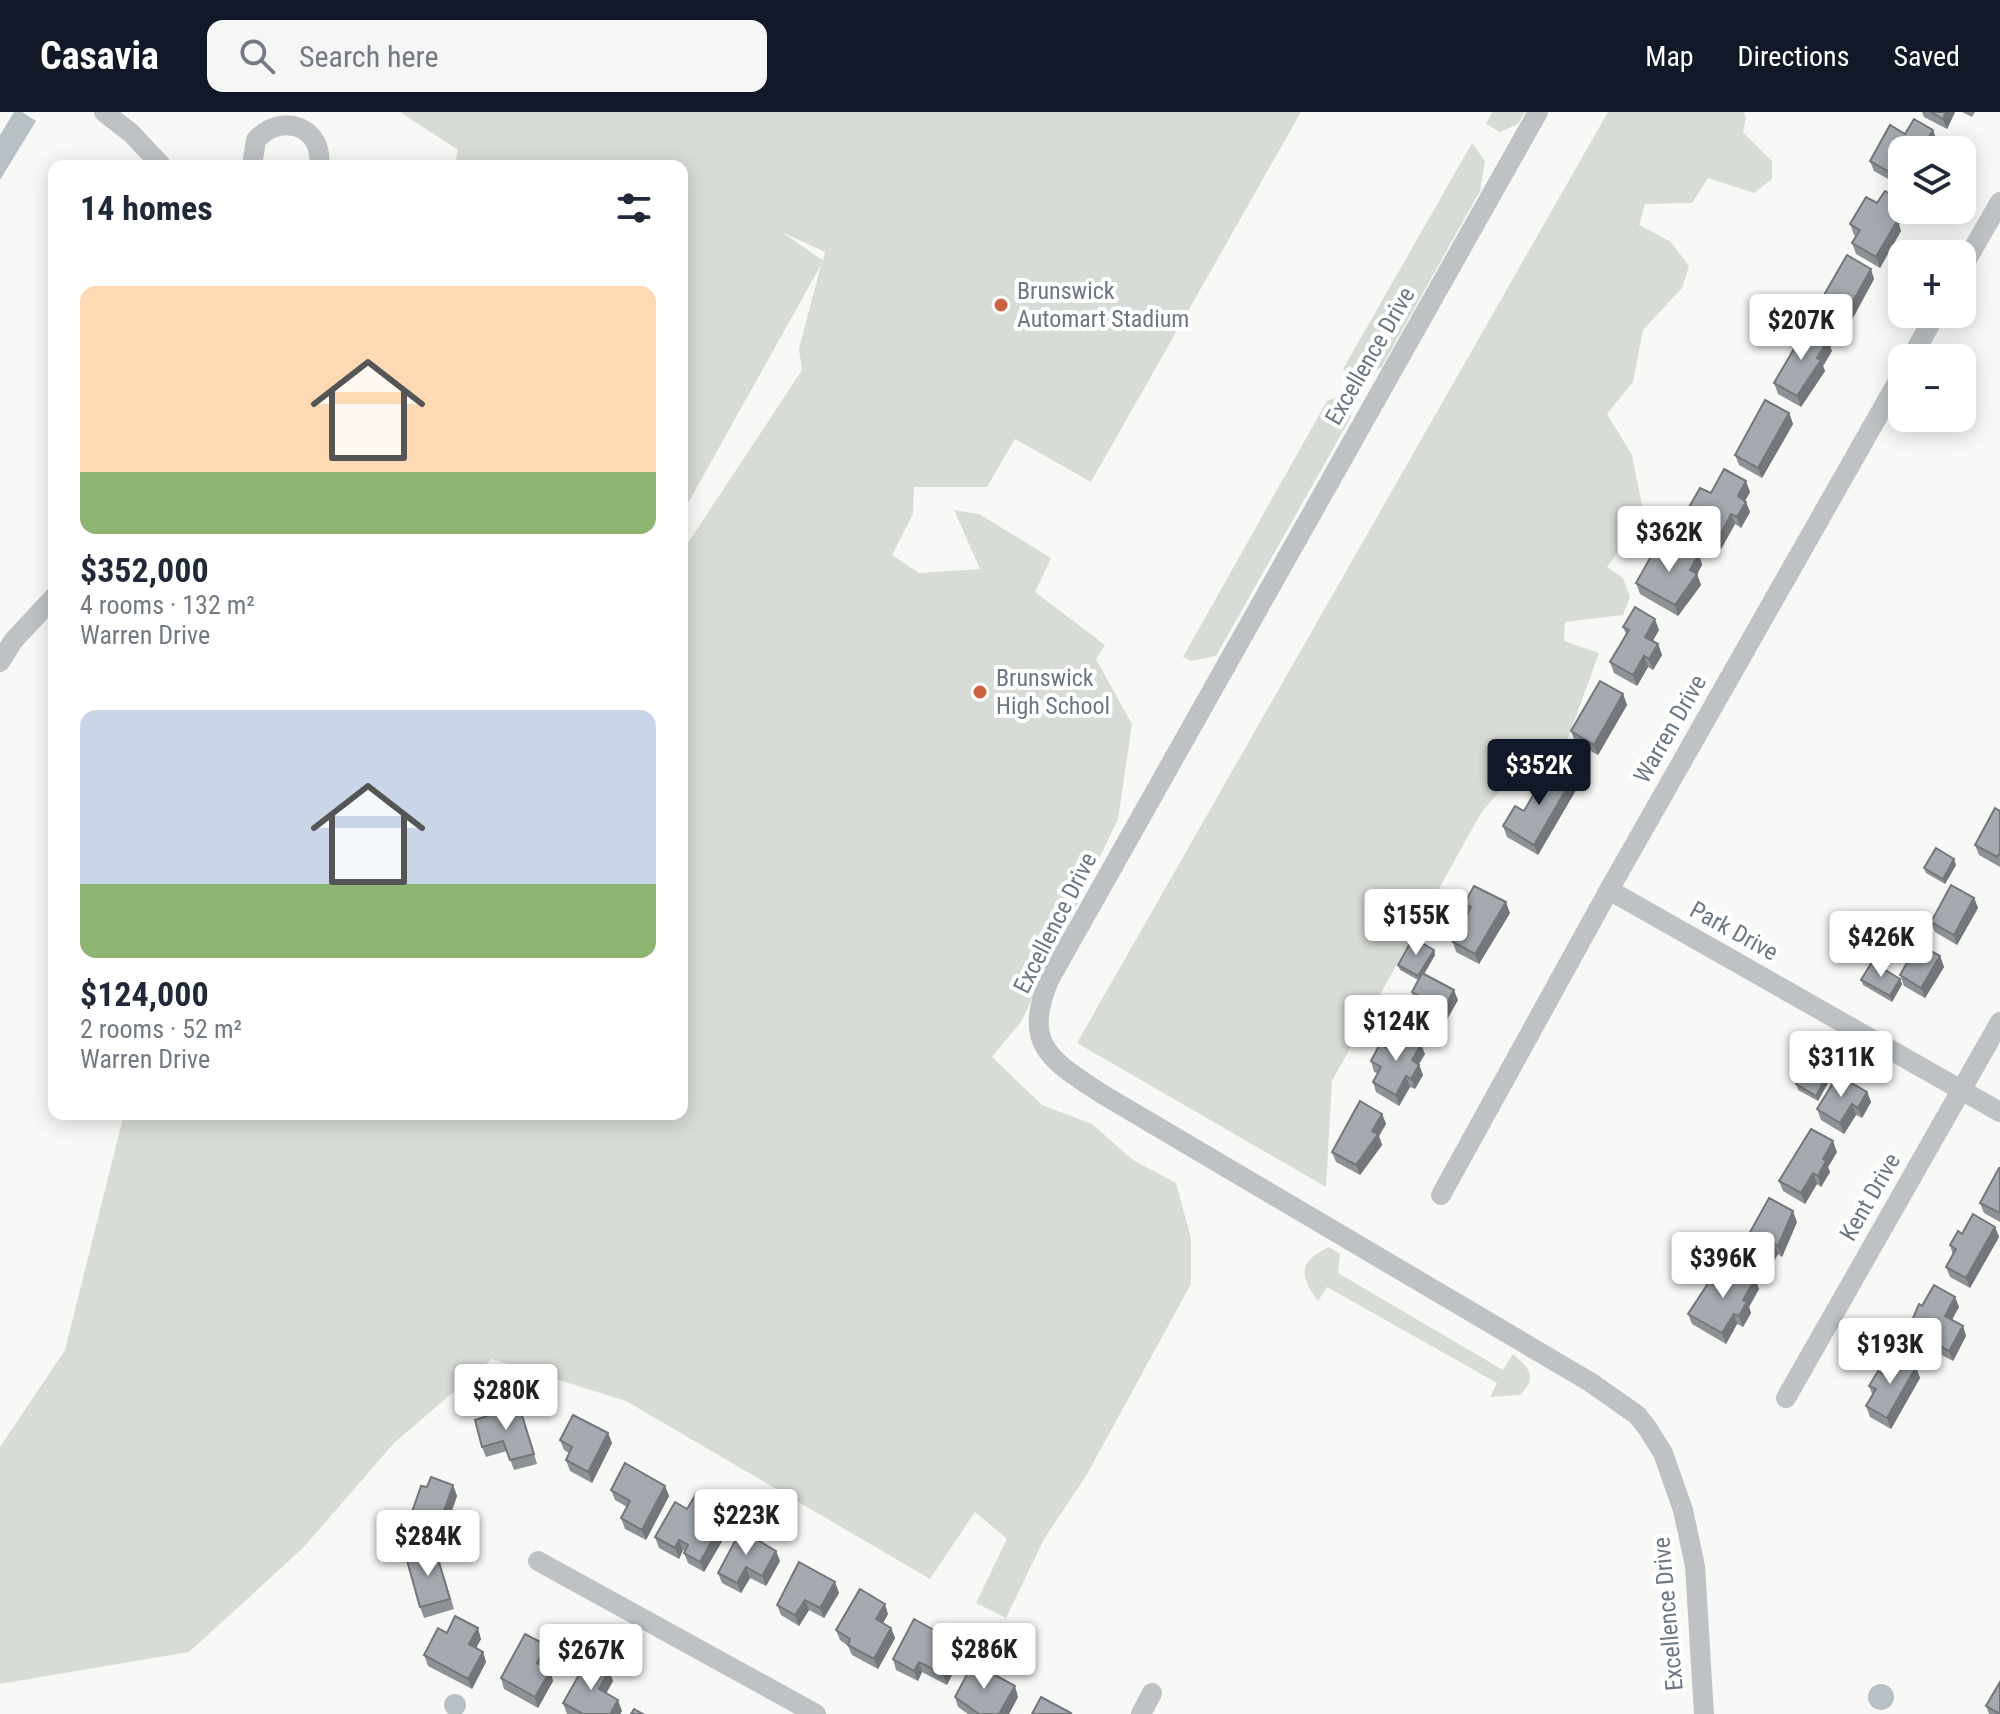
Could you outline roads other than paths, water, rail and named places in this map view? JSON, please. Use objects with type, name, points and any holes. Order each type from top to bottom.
[{"type":"street","points":[[104,112],[131,133],[156,160]]},
{"type":"street","name":"Excellence Drive","points":[[1538,112],[1049,980],[1036,1023],[1040,1038],[1052,1057],[1102,1094],[1590,1382],[1637,1415],[1663,1453],[1692,1547],[1704,1714]]},
{"type":"street","points":[[253,160],[256,140],[263,131],[283,123],[304,128],[312,135],[318,145],[319,160]]},
{"type":"street","points":[[1976,244],[2000,202]]},
{"type":"street","name":"Warren Drive","points":[[1441,1195],[1609,890],[1888,399]]},
{"type":"street","points":[[0,662],[28,622],[48,603]]},
{"type":"street","name":"Park Drive","points":[[1609,890],[2000,1112]]},
{"type":"street","name":"Kent Drive","points":[[1786,1398],[2000,1022]]},
{"type":"street","points":[[538,1561],[816,1714]]},
{"type":"street","points":[[1141,1714],[1152,1693]]},
{"type":"place","name":"Brunswick Automart Stadium","points":[[1001,305]]},
{"type":"place","name":"Brunswick High School","points":[[980,692]]}]
